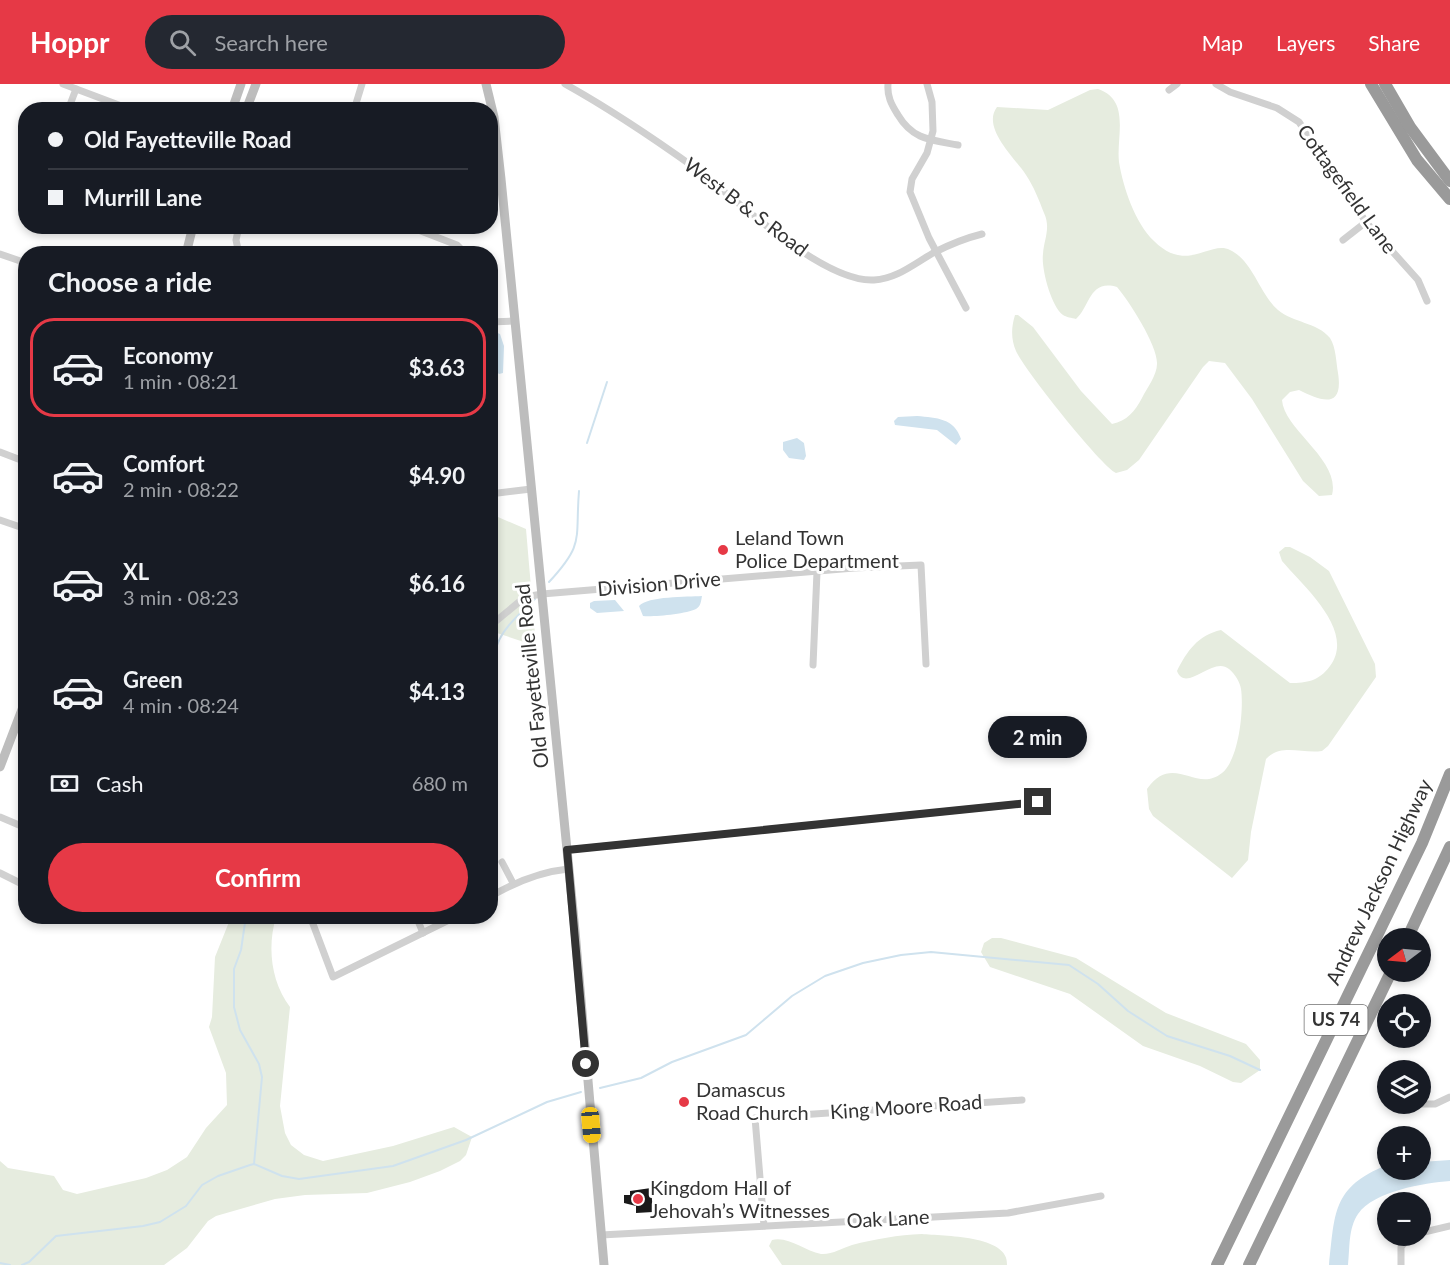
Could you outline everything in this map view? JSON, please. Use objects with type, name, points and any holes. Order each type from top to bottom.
[{"type":"highway","points":[[1371,84],[1417,160],[1450,199]]},
{"type":"highway","points":[[1385,84],[1410,127],[1450,182]]},
{"type":"highway","name":"Andrew Jackson Highway","points":[[1217,1265],[1422,843],[1450,774]]},
{"type":"highway","points":[[1412,928],[1450,847]]},
{"type":"highway","name":"US 74","points":[[1250,1265],[1386,982]]},
{"type":"street","points":[[63,84],[111,102]]},
{"type":"street","points":[[235,102],[241,84]]},
{"type":"street","points":[[249,102],[256,84]]},
{"type":"street","points":[[356,102],[362,84]]},
{"type":"street","name":"Old Fayetteville Road","points":[[486,84],[490,102]]},
{"type":"street","name":"West B & S Road","points":[[565,84],[617,113],[788,241],[836,271],[859,279],[887,278],[936,252],[981,234]]},
{"type":"street","points":[[888,84],[892,105],[906,128],[919,136],[957,146]]},
{"type":"street","points":[[927,84],[933,111],[931,140],[924,161],[912,179],[910,192],[936,252],[966,308]]},
{"type":"street","points":[[1169,90],[1177,84]]},
{"type":"street","name":"Cottagefield Lane","points":[[1216,84],[1239,96],[1277,108],[1299,122],[1366,222],[1418,280],[1427,301]]},
{"type":"street","points":[[71,102],[76,89]]},
{"type":"street","name":"Old Fayetteville Road","points":[[498,155],[567,850],[604,1265]]},
{"type":"street","points":[[1343,240],[1366,222]]},
{"type":"street","points":[[429,234],[458,246]]},
{"type":"street","points":[[0,254],[18,260]]},
{"type":"street","points":[[498,321],[514,321]]},
{"type":"street","points":[[0,452],[18,459]]},
{"type":"street","points":[[498,493],[531,489]]},
{"type":"street","points":[[0,520],[18,526]]},
{"type":"street","name":"Division Drive","points":[[498,619],[525,597],[542,594],[818,572],[854,567],[921,565],[926,664]]},
{"type":"street","points":[[813,665],[818,572]]},
{"type":"street","points":[[0,767],[18,722]]},
{"type":"street","points":[[567,850],[1038,802]]},
{"type":"street","points":[[0,817],[18,825]]},
{"type":"street","points":[[502,862],[513,883]]},
{"type":"street","points":[[498,892],[513,883],[548,871],[568,869]]},
{"type":"street","points":[[0,873],[18,882]]},
{"type":"street","points":[[313,924],[333,977],[441,924]]},
{"type":"street","points":[[419,924],[423,933]]},
{"type":"street","points":[[1431,1104],[1450,1097]]},
{"type":"street","name":"King Moore Road","points":[[764,1226],[755,1118],[1022,1100]]},
{"type":"street","name":"Oak Lane","points":[[601,1235],[1008,1212],[1101,1196]]},
{"type":"street","points":[[1431,1230],[1450,1226]]},
{"type":"street","points":[[1401,1265],[1402,1246]]},
{"type":"shaded area","points":[[1098,89],[1108,94],[1118,110],[1120,120],[1119,162],[1123,182],[1141,225],[1154,241],[1177,255],[1187,256],[1222,248],[1230,250],[1245,262],[1271,303],[1278,310],[1318,329],[1330,338],[1335,350],[1339,385],[1334,398],[1322,399],[1299,390],[1290,392],[1282,400],[1292,423],[1321,457],[1328,470],[1333,482],[1332,495],[1319,496],[1303,481],[1252,399],[1225,363],[1209,361],[1203,367],[1139,460],[1127,470],[1116,473],[1063,416],[1016,351],[1012,329],[1015,315],[1018,315],[1033,327],[1081,391],[1112,424],[1126,418],[1133,411],[1155,373],[1157,364],[1153,346],[1135,313],[1117,287],[1108,286],[1095,290],[1076,319],[1064,316],[1055,304],[1048,286],[1043,260],[1046,218],[1031,184],[1002,143],[993,124],[993,115],[997,107],[1048,110],[1090,90]]},
{"type":"shaded area","points":[[498,517],[526,529],[536,646],[498,633]]},
{"type":"shaded area","points":[[1285,547],[1290,547],[1310,557],[1329,571],[1375,664],[1376,677],[1328,746],[1322,751],[1278,751],[1266,759],[1251,832],[1248,860],[1232,878],[1153,816],[1149,809],[1147,789],[1166,774],[1212,778],[1222,773],[1233,757],[1242,709],[1241,689],[1237,678],[1223,666],[1187,678],[1181,677],[1177,671],[1189,651],[1200,640],[1221,630],[1290,683],[1312,680],[1322,675],[1330,666],[1336,653],[1337,638],[1332,624],[1314,596],[1282,561],[1279,552]]},
{"type":"shaded area","points":[[228,924],[274,924],[272,964],[279,987],[290,1007],[280,1106],[285,1133],[291,1145],[304,1155],[323,1161],[393,1146],[454,1127],[472,1137],[466,1155],[460,1161],[440,1171],[410,1182],[367,1193],[305,1195],[275,1199],[216,1216],[208,1221],[187,1248],[164,1265],[0,1265],[0,1161],[8,1168],[54,1176],[63,1190],[77,1194],[146,1178],[167,1170],[187,1157],[206,1128],[227,1105],[226,1073],[209,1027],[212,1017],[215,957]]},
{"type":"shaded area","points":[[992,938],[1001,938],[1076,958],[1166,1013],[1246,1044],[1260,1060],[1260,1070],[1241,1083],[1233,1082],[1200,1066],[1143,1046],[1070,994],[990,967],[981,952],[984,943]]},
{"type":"shaded area","points":[[922,1234],[973,1239],[987,1243],[998,1248],[1005,1255],[1007,1265],[782,1265],[769,1246],[772,1240],[778,1239],[825,1254],[869,1241]]},
{"type":"water","points":[[498,333],[504,346],[503,373],[499,374]]},
{"type":"water","points":[[917,416],[944,420],[954,427],[961,439],[956,445],[937,430],[895,425],[894,421],[898,417]]},
{"type":"water","points":[[797,438],[804,443],[806,456],[804,460],[789,458],[783,450],[783,442]]},
{"type":"water","points":[[702,596],[700,605],[696,609],[678,614],[643,616],[639,606],[651,600]]},
{"type":"water","points":[[615,600],[624,611],[597,613],[590,608],[590,603],[594,601]]},
{"type":"water","points":[[1450,1160],[1450,1181],[1394,1192],[1377,1192],[1377,1198],[1365,1206],[1352,1226],[1348,1265],[1329,1265],[1335,1216],[1346,1193],[1369,1173],[1377,1169],[1377,1180],[1431,1180],[1431,1161]]},
{"type":"building","name":"Kingdom Hall of Jehovah’s Witnesses","points":[[651,1188],[653,1212],[636,1213],[636,1206],[624,1203],[624,1195],[630,1195],[630,1191]]},
{"type":"waterway","points":[[587,443],[607,382]]},
{"type":"waterway","points":[[549,582],[568,558],[576,540],[579,491]]},
{"type":"waterway","points":[[498,643],[512,622],[535,599]]},
{"type":"waterway","points":[[245,924],[241,950],[234,969],[234,1007],[240,1030],[259,1064],[262,1077],[254,1164]]},
{"type":"waterway","points":[[600,1088],[641,1078],[672,1062],[746,1035],[792,996],[825,976],[863,963],[901,955],[931,952],[1069,965],[1098,984],[1128,1011],[1167,1036],[1230,1056],[1260,1070]]},
{"type":"waterway","points":[[22,1265],[29,1262],[56,1236],[160,1222],[186,1206],[202,1185],[218,1176],[250,1165],[254,1164],[282,1176],[299,1179],[393,1166],[466,1140],[547,1102],[581,1092]]},
{"type":"waterway","points":[[0,1263],[10,1265]]},
{"type":"place","name":"Leland Town Police Department","points":[[723,550]]},
{"type":"place","name":"Damascus Road Church","points":[[684,1102]]},
{"type":"place","name":"Kingdom Hall of Jehovah’s Witnesses","points":[[638,1199]]},
{"type":"route","points":[[586,1064],[567,850],[1038,802]]}]
